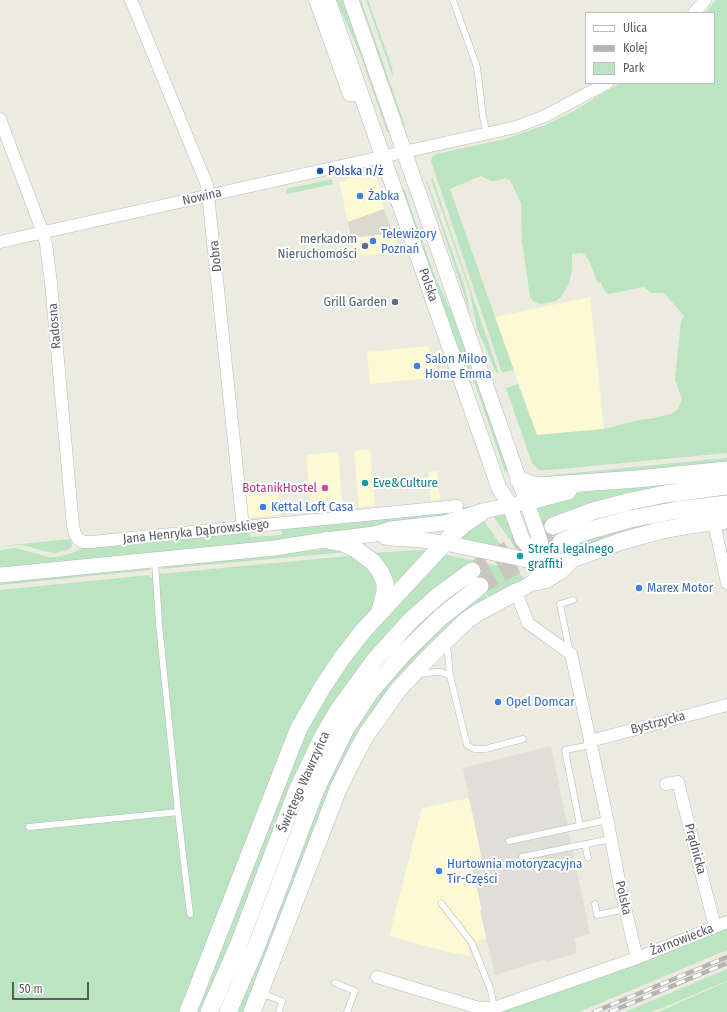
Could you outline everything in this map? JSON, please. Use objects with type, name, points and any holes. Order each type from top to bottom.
[{"type":"main road","points":[[518,480],[537,486],[637,479],[727,470]]},
{"type":"main road","points":[[527,502],[578,489],[637,479]]},
{"type":"main road","points":[[553,526],[627,502],[665,494],[727,486]]},
{"type":"main road","points":[[561,542],[604,526],[642,516],[727,504]]},
{"type":"main road","points":[[188,1012],[299,728],[322,688],[342,658],[378,614],[445,543],[464,526],[485,511]]},
{"type":"main road","points":[[542,563],[556,563],[571,560],[639,535],[684,526],[721,521]]},
{"type":"main road","points":[[327,540],[343,543],[354,548],[373,562],[382,573],[385,583],[385,592],[378,614]]},
{"type":"main road","points":[[534,582],[544,580],[560,571],[571,560]]},
{"type":"main road","name":"Świętego Wawrzyńca","points":[[209,1012],[238,946],[296,794],[320,742],[335,716],[362,676],[392,639],[427,606],[472,571]]},
{"type":"main road","name":"Świętego Wawrzyńca","points":[[228,1012],[257,945],[312,801],[329,761],[345,730],[370,692],[404,653],[440,617],[480,586]]},
{"type":"main road","points":[[252,1012],[345,774],[376,720],[409,677],[467,620],[516,592]]},
{"type":"street","name":"Dobra","points":[[131,0],[207,185],[243,527]]},
{"type":"street","name":"Polska","points":[[315,0],[352,96],[384,156],[499,488],[510,506],[522,539],[542,563]]},
{"type":"street","name":"Polska","points":[[328,0],[352,96]]},
{"type":"street","name":"Polska","points":[[351,0],[540,542],[542,563],[534,582]]},
{"type":"street","points":[[695,12],[705,0]]},
{"type":"street","name":"Nowina","points":[[0,242],[516,127],[545,116],[605,84]]},
{"type":"street","name":"Radosna","points":[[0,119],[43,232],[51,283],[73,526],[78,539]]},
{"type":"street","points":[[485,511],[499,488]]},
{"type":"street","name":"Jana Henryka Dąbrowskiego","points":[[0,575],[275,548],[375,534],[392,529],[444,523],[485,511],[527,502]]},
{"type":"street","name":"Jana Henryka Dąbrowskiego","points":[[78,539],[83,542],[91,542],[458,506]]},
{"type":"street","points":[[721,521],[727,583]]},
{"type":"street","name":"Jana Henryka Dąbrowskiego","points":[[375,534],[392,538],[445,543],[542,563]]},
{"type":"street","points":[[534,582],[516,592],[528,623],[570,654]]},
{"type":"street","name":"Polska","points":[[570,654],[637,958]]},
{"type":"street","name":"Bystrzycka","points":[[590,743],[727,705]]},
{"type":"street","name":"Prądnicka","points":[[666,784],[678,782],[715,927]]},
{"type":"street","name":"Żarnowiecka","points":[[637,958],[727,922]]},
{"type":"street","points":[[377,977],[479,1008],[494,1008],[637,958]]},
{"type":"lane","points":[[453,0],[477,67],[483,117],[487,134]]},
{"type":"lane","points":[[155,560],[159,624],[190,914]]},
{"type":"lane","points":[[570,654],[560,604],[573,600]]},
{"type":"lane","points":[[447,639],[450,676],[458,721],[467,745],[474,749],[484,749],[522,739]]},
{"type":"lane","points":[[409,677],[426,672],[441,672],[450,676]]},
{"type":"lane","points":[[580,826],[565,750],[590,743]]},
{"type":"lane","points":[[29,827],[178,812]]},
{"type":"lane","points":[[509,841],[607,820]]},
{"type":"lane","points":[[522,857],[611,839]]},
{"type":"lane","points":[[585,844],[588,858]]},
{"type":"lane","points":[[441,903],[472,943],[490,991],[494,1008]]},
{"type":"lane","points":[[595,904],[597,915],[626,909]]},
{"type":"lane","points":[[335,983],[355,991],[347,1012]]},
{"type":"lane","points":[[261,992],[282,1001],[279,1012]]},
{"type":"shaded area","points":[[369,173],[369,175],[373,175],[377,178],[384,209],[348,222],[339,182]]},
{"type":"shaded area","points":[[384,209],[393,233],[351,238],[348,222]]},
{"type":"shaded area","points":[[393,233],[400,252],[355,256],[351,238]]},
{"type":"shaded area","points":[[590,297],[604,429],[537,435],[495,317]]},
{"type":"shaded area","points":[[428,346],[439,377],[370,384],[367,352]]},
{"type":"shaded area","name":"Eve&Culture","points":[[370,449],[375,506],[359,507],[354,451]]},
{"type":"shaded area","name":"BotanikHostel","points":[[338,452],[343,509],[311,512],[306,455]]},
{"type":"shaded area","points":[[437,471],[440,499],[431,500],[428,472]]},
{"type":"shaded area","name":"Kettal Loft Casa","points":[[278,487],[280,515],[248,518],[246,491]]},
{"type":"shaded area","points":[[551,746],[590,934],[574,938],[577,953],[548,962],[543,960],[495,975],[471,864],[471,862],[482,859],[463,768]]},
{"type":"shaded area","name":"Hurtownia motoryzacyjna Tir-Części","points":[[469,798],[482,860],[471,862],[482,911],[480,911],[487,938],[467,945],[470,956],[448,952],[389,936],[422,808]]},
{"type":"green space","points":[[336,0],[343,0],[389,132],[387,132],[361,56]]},
{"type":"green space","points":[[358,0],[361,0],[405,126],[402,127]]},
{"type":"green space","points":[[366,0],[368,0],[392,67],[393,77]]},
{"type":"green space","points":[[716,0],[727,0],[727,453],[539,470],[532,463],[506,388],[518,384],[537,435],[604,429],[671,414],[677,410],[682,399],[675,380],[681,321],[684,316],[664,293],[652,293],[644,287],[608,294],[604,290],[601,283],[597,282],[590,262],[585,255],[581,253],[572,254],[572,269],[569,284],[561,297],[556,301],[541,304],[534,302],[530,297],[522,241],[521,203],[510,180],[505,178],[491,181],[481,176],[450,189],[514,371],[511,370],[502,373],[431,161],[432,157],[437,154],[505,139],[545,125],[569,114],[618,84],[715,84],[715,12],[706,12]]},
{"type":"green space","points":[[332,179],[333,184],[287,194],[286,189]]},
{"type":"green space","points":[[431,179],[433,179],[499,374],[495,371],[477,329],[470,292]]},
{"type":"green space","points":[[426,181],[464,285],[470,317],[465,297]]},
{"type":"green space","points":[[402,189],[404,189],[434,274],[457,324],[508,471],[505,472],[476,387],[453,335]]},
{"type":"green space","points":[[727,458],[727,464],[549,482],[533,477]]},
{"type":"green space","points":[[727,476],[627,508],[727,493],[727,498],[622,527],[727,510],[562,555],[556,555],[553,553],[536,505],[538,503],[578,493]]},
{"type":"green space","points":[[474,506],[451,517],[265,543],[0,570],[0,550],[16,548],[49,557],[56,557],[72,553],[87,546],[249,529],[250,537],[282,535],[281,526]]},
{"type":"green space","points":[[504,513],[514,541],[523,552],[518,552],[494,517]]},
{"type":"green space","points":[[484,521],[503,548],[459,538]]},
{"type":"green space","points":[[71,539],[72,547],[56,553],[23,545],[0,546]]},
{"type":"green space","points":[[334,548],[347,552],[161,569],[162,565]]},
{"type":"green space","points":[[421,550],[428,551],[391,591],[372,553]]},
{"type":"green space","points":[[442,554],[513,569],[519,572],[524,579],[489,598],[470,566],[371,653],[242,918],[202,1012],[194,1012],[299,742],[341,669]]},
{"type":"green space","points":[[358,555],[373,567],[381,597],[344,646],[181,1012],[0,1012],[0,590],[150,575],[150,577],[156,577],[160,576],[160,574]]},
{"type":"green space","points":[[149,566],[150,570],[0,585],[0,581]]},
{"type":"green space","points":[[484,591],[488,600],[390,692],[246,1012],[235,1012],[330,774],[366,709],[423,641]]},
{"type":"green space","points":[[727,927],[727,950],[579,1012],[499,1012]]},
{"type":"green space","points":[[727,969],[727,981],[652,1012],[625,1012]]},
{"type":"green space","points":[[727,982],[727,1012],[658,1012],[717,986]]},
{"type":"tunnel","points":[[472,571],[503,552],[553,526]]},
{"type":"tunnel","points":[[480,586],[561,542]]},
{"type":"railway","points":[[594,1012],[727,957]]},
{"type":"railway","points":[[610,1012],[727,963]]},
{"type":"place","name":"Polska n/ż","points":[[320,171]]},
{"type":"place","name":"Żabka","points":[[360,196]]},
{"type":"place","name":"Telewizory Poznań","points":[[373,241]]},
{"type":"place","name":"merkadom Nieruchomości","points":[[365,246]]},
{"type":"place","name":"Grill Garden","points":[[395,302]]},
{"type":"place","name":"Salon Miloo Home Emma","points":[[417,366]]},
{"type":"place","name":"Eve&Culture","points":[[365,483]]},
{"type":"place","name":"BotanikHostel","points":[[325,488]]},
{"type":"place","name":"Kettal Loft Casa","points":[[263,507]]},
{"type":"place","name":"Strefa legalnego graffiti","points":[[520,556]]},
{"type":"place","name":"Marex Motor","points":[[639,588]]},
{"type":"place","name":"Opel Domcar","points":[[498,702]]},
{"type":"place","name":"Hurtownia motoryzacyjna Tir-Części","points":[[439,871]]}]
